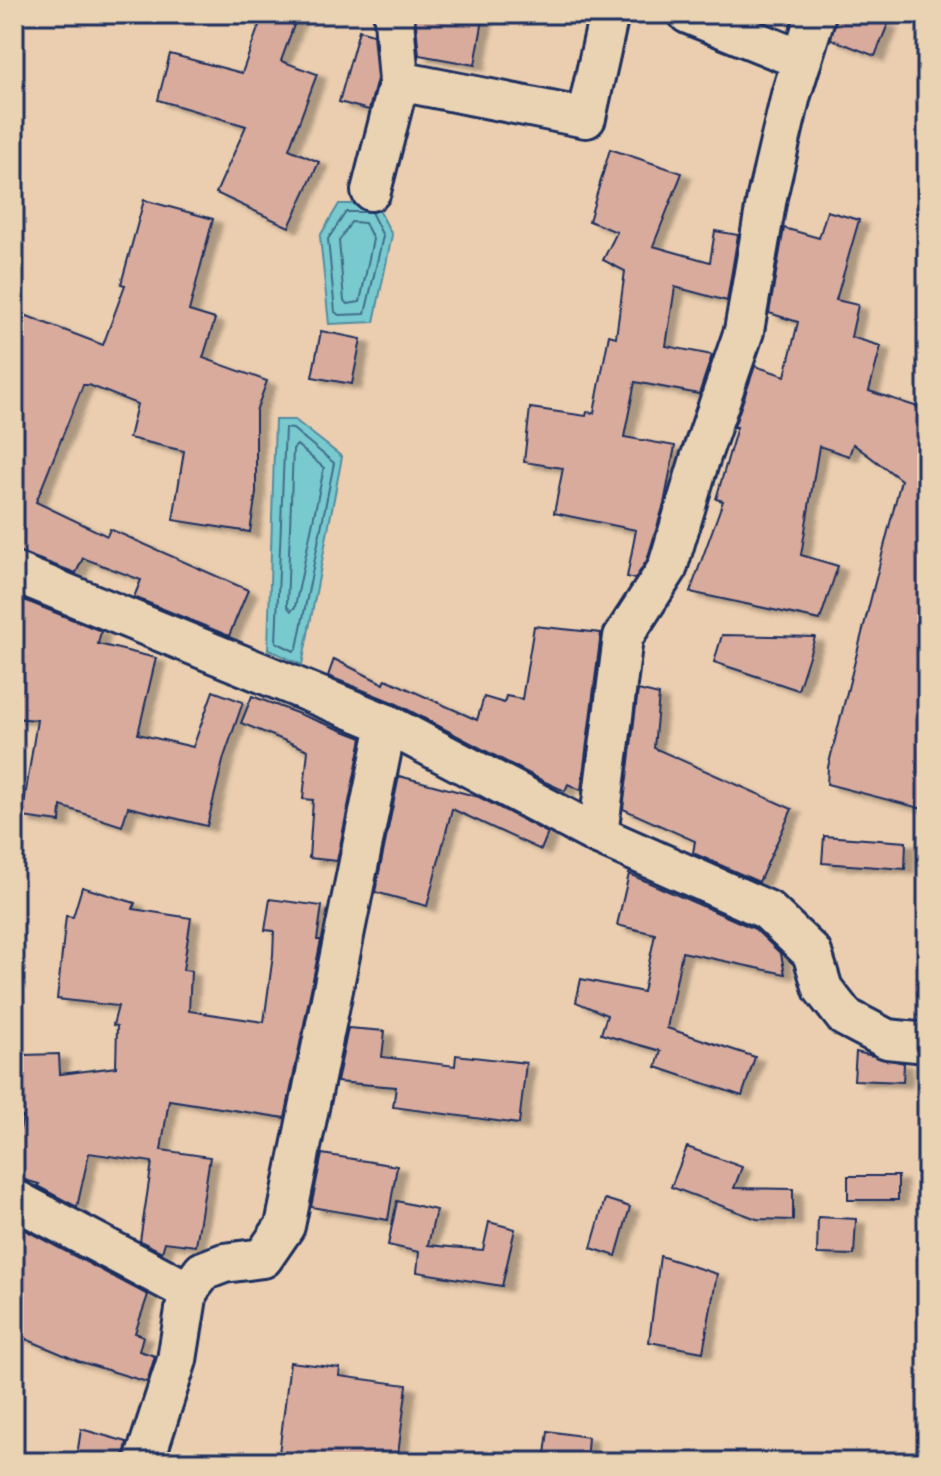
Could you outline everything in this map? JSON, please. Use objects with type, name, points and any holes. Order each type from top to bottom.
[{"type":"street","points":[[399,81],[586,118],[609,14]]},
{"type":"street","points":[[688,14],[802,60]]},
{"type":"street","points":[[598,835],[623,637],[667,569],[700,459],[744,331],[767,197],[816,14]]},
{"type":"street","points":[[371,191],[399,81],[390,16]]},
{"type":"street","points":[[14,572],[387,724],[598,835],[767,910],[812,953],[823,989],[845,1017],[887,1039],[927,1043]]},
{"type":"street","points":[[144,1462],[177,1360],[188,1291],[203,1271],[224,1263],[263,1258],[285,1226],[387,724]]},
{"type":"street","points":[[14,1199],[188,1291]]},
{"type":"water","points":[[339,204],[376,204],[392,235],[374,322],[329,324],[320,236]]},
{"type":"water","points":[[275,420],[295,420],[342,457],[302,665],[268,649]]},
{"type":"building","points":[[263,14],[298,14],[281,61],[317,74],[289,149],[319,162],[289,227],[216,193],[246,126],[158,100],[170,54],[242,73]]},
{"type":"building","points":[[415,14],[484,14],[475,65],[419,55]]},
{"type":"building","points":[[837,14],[862,14],[888,24],[875,56],[831,39]]},
{"type":"building","points":[[359,30],[373,34],[377,79],[369,110],[339,102]]},
{"type":"building","points":[[610,149],[682,173],[653,246],[710,262],[715,231],[738,235],[727,301],[675,287],[666,346],[712,355],[699,394],[635,382],[624,437],[675,446],[664,504],[647,560],[635,579],[627,577],[636,530],[554,513],[563,468],[524,462],[530,408],[586,416],[587,412],[594,413],[609,335],[616,337],[625,271],[603,260],[617,232],[589,221]]},
{"type":"building","points":[[144,200],[213,219],[189,311],[215,319],[203,358],[267,381],[256,411],[256,493],[250,532],[173,520],[184,451],[129,438],[137,404],[89,385],[83,385],[36,502],[107,536],[110,529],[248,590],[229,636],[134,597],[141,580],[83,558],[76,573],[14,550],[14,311],[103,345],[125,285],[121,284]]},
{"type":"building","points":[[827,211],[859,220],[836,300],[858,305],[851,337],[881,346],[869,391],[927,410],[927,810],[827,784],[828,767],[901,480],[853,444],[849,456],[819,446],[801,555],[838,566],[820,620],[690,592],[723,501],[716,499],[737,427],[734,427],[755,366],[785,376],[798,322],[769,313],[784,228],[819,238]]},
{"type":"building","points":[[321,331],[361,339],[352,384],[312,377]]},
{"type":"building","points":[[14,596],[101,631],[98,644],[156,658],[138,734],[193,747],[213,691],[243,702],[224,757],[207,826],[128,807],[122,826],[61,806],[60,822],[22,817],[37,720],[14,718]]},
{"type":"building","points":[[534,626],[601,633],[581,790],[568,784],[565,791],[545,782],[397,704],[328,676],[334,659],[384,684],[386,679],[477,720],[484,697],[504,703],[506,696],[522,699]]},
{"type":"building","points":[[722,635],[815,637],[798,690],[714,662]]},
{"type":"building","points":[[638,690],[659,695],[654,748],[792,809],[759,882],[693,853],[695,841],[623,809]]},
{"type":"building","points":[[252,696],[362,738],[337,861],[309,858],[313,800],[303,799],[308,750],[241,723]]},
{"type":"building","points":[[399,776],[479,797],[548,833],[541,850],[452,809],[427,906],[375,892]]},
{"type":"building","points":[[824,836],[906,842],[905,869],[822,863]]},
{"type":"building","points":[[629,874],[755,929],[781,954],[785,974],[682,952],[667,1028],[755,1057],[742,1096],[656,1067],[661,1051],[601,1034],[607,1015],[576,1002],[581,979],[643,992],[655,934],[617,925]]},
{"type":"building","points":[[82,887],[135,903],[133,909],[191,918],[183,970],[191,971],[189,1011],[264,1022],[273,955],[274,931],[265,930],[270,899],[322,906],[317,940],[321,940],[285,1118],[169,1100],[161,1150],[210,1157],[196,1246],[165,1242],[162,1252],[140,1241],[152,1162],[89,1153],[77,1207],[37,1186],[39,1184],[14,1177],[14,1153],[23,1117],[14,1117],[14,1110],[23,1055],[59,1054],[60,1074],[116,1067],[117,1026],[113,1025],[118,1006],[57,999],[66,916],[73,917]]},
{"type":"building","points":[[348,1028],[385,1031],[382,1057],[455,1066],[456,1055],[526,1063],[519,1124],[393,1107],[396,1087],[337,1082]]},
{"type":"building","points":[[856,1052],[904,1063],[903,1082],[854,1080]]},
{"type":"building","points":[[687,1147],[742,1167],[734,1188],[793,1189],[793,1220],[757,1219],[671,1187]]},
{"type":"building","points":[[322,1154],[397,1166],[388,1220],[311,1207]]},
{"type":"building","points":[[848,1176],[898,1176],[898,1200],[848,1200]]},
{"type":"building","points":[[605,1199],[630,1207],[616,1256],[591,1248]]},
{"type":"building","points":[[397,1201],[436,1210],[428,1245],[483,1250],[489,1222],[515,1229],[502,1286],[417,1272],[419,1252],[388,1245]]},
{"type":"building","points":[[818,1217],[856,1219],[854,1255],[817,1254]]},
{"type":"building","points":[[14,1224],[148,1295],[135,1333],[143,1336],[139,1351],[155,1356],[147,1382],[78,1361],[14,1334]]},
{"type":"building","points":[[660,1256],[717,1274],[703,1352],[649,1342]]},
{"type":"building","points":[[290,1362],[340,1368],[339,1376],[407,1385],[397,1462],[278,1462]]},
{"type":"building","points":[[81,1429],[127,1442],[123,1462],[76,1462]]},
{"type":"building","points":[[548,1431],[588,1437],[586,1462],[544,1462]]}]
